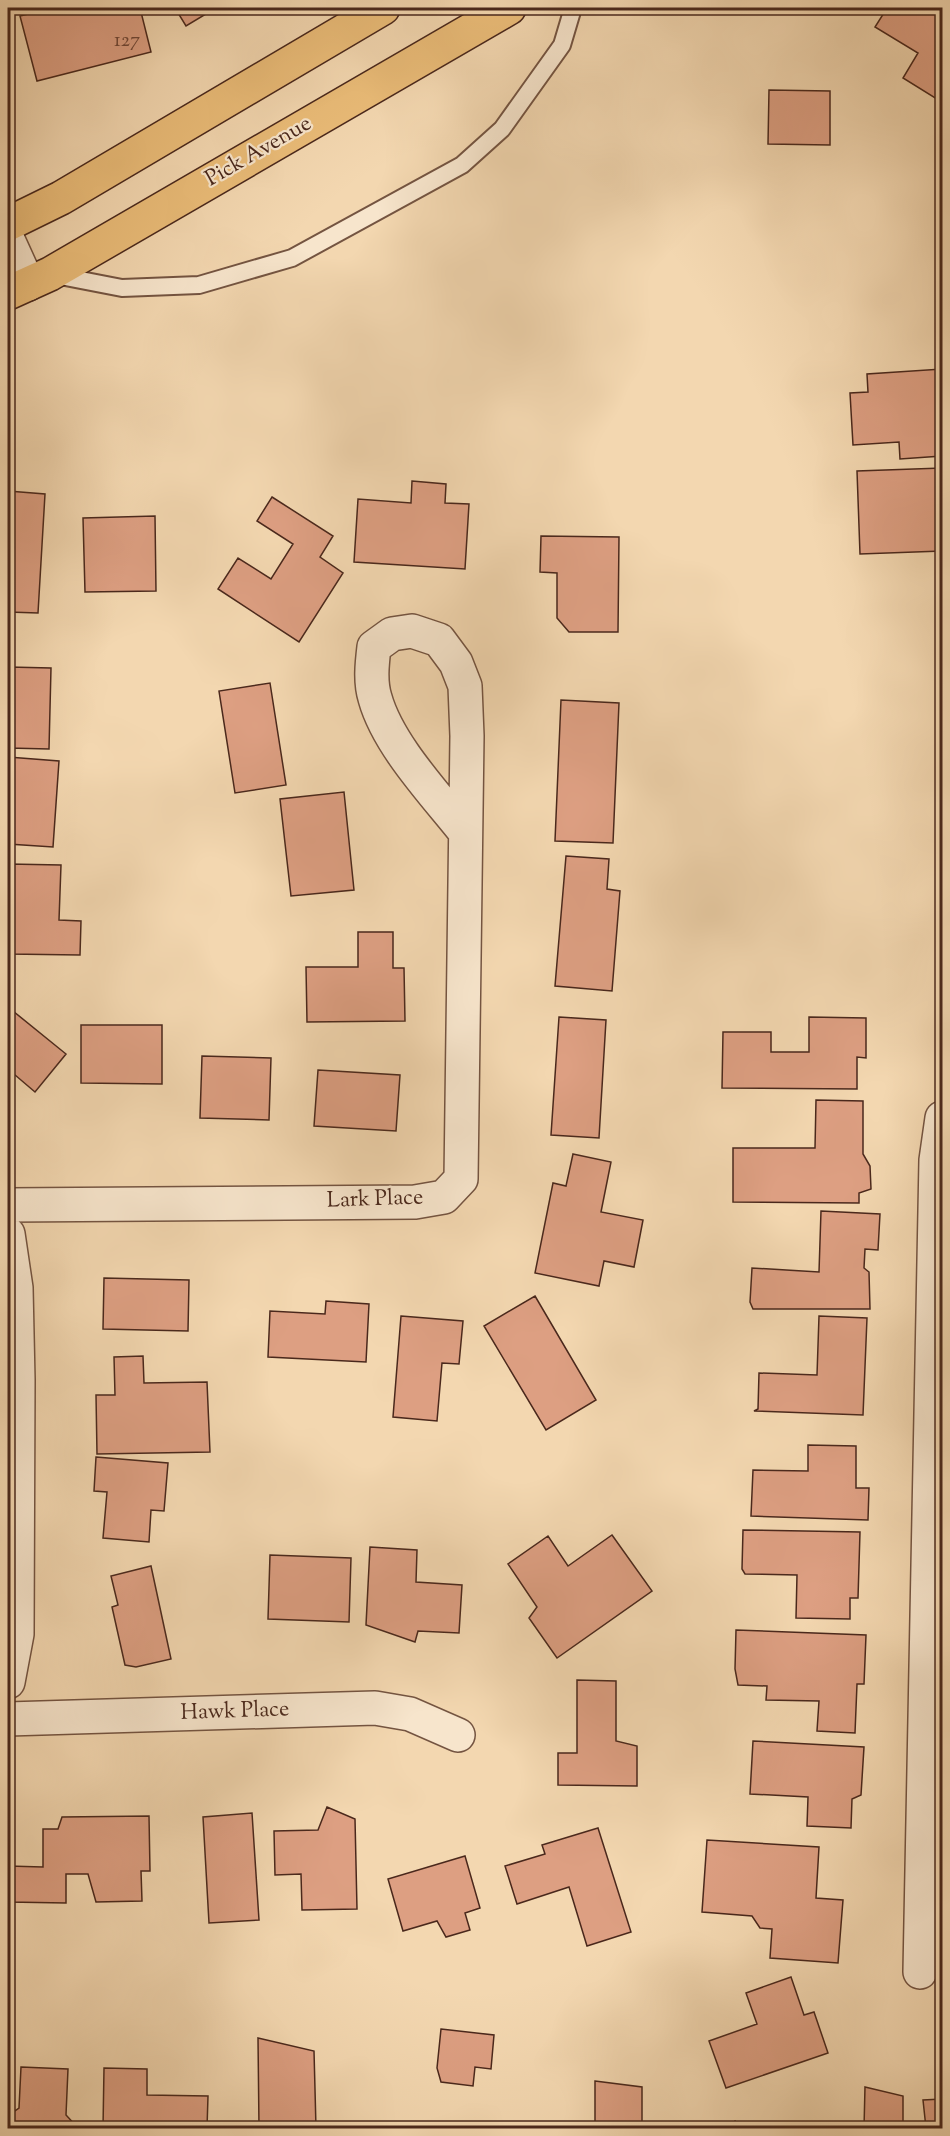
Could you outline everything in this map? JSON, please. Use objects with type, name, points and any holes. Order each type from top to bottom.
[{"type":"main road","points":[[8,224],[61,198],[383,8]]},
{"type":"main road","name":"Pick Avenue","points":[[28,284],[509,8]]},
{"type":"street","points":[[8,240],[28,284]]},
{"type":"street","name":"Lark Place","points":[[8,1205],[415,1202],[444,1197],[460,1179],[465,832],[466,736],[465,686],[456,663],[439,640],[412,631],[392,634],[374,647],[371,670],[374,698],[408,761],[465,832]]},
{"type":"street","points":[[920,1972],[936,1160],[942,1118]]},
{"type":"street","points":[[8,1234],[16,1287],[18,1392],[17,1634],[8,1682]]},
{"type":"street","name":"Hawk Place","points":[[8,1719],[375,1708],[410,1714],[458,1735]]},
{"type":"lane","points":[[28,284],[122,288],[199,285],[291,258],[462,165],[502,129],[562,45],[573,8]]},
{"type":"building","points":[[53,8],[140,8],[151,52],[37,81],[20,16]]},
{"type":"building","points":[[175,8],[216,8],[186,26]]},
{"type":"building","points":[[887,8],[942,8],[942,97],[940,101],[903,78],[918,53],[875,27]]},
{"type":"building","points":[[769,90],[830,91],[830,145],[768,144]]},
{"type":"building","points":[[942,369],[942,456],[900,459],[899,442],[853,445],[850,393],[868,392],[867,374]]},
{"type":"building","points":[[942,468],[942,551],[860,554],[857,471]]},
{"type":"building","points":[[412,481],[446,484],[445,503],[469,504],[465,569],[354,562],[358,499],[411,503]]},
{"type":"building","points":[[8,491],[45,494],[38,613],[8,612]]},
{"type":"building","points":[[272,497],[333,536],[320,557],[343,573],[299,642],[218,589],[238,558],[271,579],[293,544],[257,521]]},
{"type":"building","points":[[155,516],[156,591],[85,592],[83,518]]},
{"type":"building","points":[[541,536],[619,537],[618,632],[569,632],[557,618],[557,573],[540,572]]},
{"type":"building","points":[[8,667],[51,668],[49,749],[8,748]]},
{"type":"building","points":[[270,683],[286,785],[235,793],[219,691]]},
{"type":"building","points":[[561,700],[619,703],[613,843],[555,841]]},
{"type":"building","points":[[940,702],[942,702],[942,741]]},
{"type":"building","points":[[8,757],[59,761],[53,847],[8,844]]},
{"type":"building","points":[[344,792],[354,890],[291,896],[280,799]]},
{"type":"building","points":[[566,856],[609,859],[607,889],[620,891],[612,991],[555,986]]},
{"type":"building","points":[[8,864],[61,865],[59,920],[81,921],[80,955],[8,954]]},
{"type":"building","points":[[358,932],[393,932],[393,968],[404,968],[405,1021],[307,1022],[306,967],[358,967]]},
{"type":"building","points":[[8,1007],[66,1054],[35,1092],[8,1069]]},
{"type":"building","points":[[559,1017],[606,1020],[599,1138],[551,1135]]},
{"type":"building","points":[[809,1017],[866,1018],[866,1058],[857,1057],[857,1089],[722,1088],[723,1032],[771,1032],[771,1052],[809,1052]]},
{"type":"building","points":[[81,1025],[162,1025],[162,1084],[81,1083]]},
{"type":"building","points":[[202,1056],[271,1058],[269,1120],[200,1118]]},
{"type":"building","points":[[318,1070],[400,1075],[396,1131],[314,1126]]},
{"type":"building","points":[[816,1100],[863,1101],[863,1154],[870,1166],[871,1189],[859,1193],[859,1203],[733,1202],[733,1148],[815,1148]]},
{"type":"building","points":[[573,1154],[611,1162],[601,1212],[643,1220],[634,1267],[604,1261],[599,1286],[535,1273],[553,1183],[566,1186]]},
{"type":"building","points":[[821,1211],[880,1214],[878,1250],[865,1249],[864,1268],[869,1272],[870,1309],[753,1309],[750,1302],[752,1268],[819,1272]]},
{"type":"building","points":[[104,1278],[189,1280],[188,1331],[103,1329]]},
{"type":"building","points":[[535,1296],[596,1400],[546,1430],[484,1326]]},
{"type":"building","points":[[326,1301],[369,1304],[366,1362],[268,1357],[270,1311],[325,1314]]},
{"type":"building","points":[[401,1316],[463,1321],[459,1364],[442,1363],[437,1421],[393,1417]]},
{"type":"building","points":[[819,1316],[867,1318],[863,1415],[754,1411],[758,1409],[759,1373],[817,1375]]},
{"type":"building","points":[[143,1356],[144,1383],[207,1382],[210,1452],[97,1454],[96,1395],[115,1395],[114,1357]]},
{"type":"building","points":[[808,1445],[856,1446],[856,1488],[869,1488],[868,1520],[751,1516],[753,1470],[808,1471]]},
{"type":"building","points":[[96,1457],[168,1463],[164,1511],[151,1510],[149,1542],[103,1538],[107,1492],[94,1491]]},
{"type":"building","points":[[743,1530],[860,1532],[858,1598],[850,1598],[850,1619],[796,1618],[797,1575],[745,1574],[742,1569]]},
{"type":"building","points":[[612,1535],[652,1591],[557,1658],[529,1618],[537,1607],[508,1564],[548,1536],[568,1566]]},
{"type":"building","points":[[370,1547],[417,1550],[416,1582],[462,1585],[459,1633],[418,1631],[415,1642],[366,1625]]},
{"type":"building","points":[[270,1555],[351,1558],[349,1622],[268,1619]]},
{"type":"building","points":[[151,1566],[171,1659],[136,1667],[125,1665],[112,1607],[118,1605],[111,1576]]},
{"type":"building","points":[[736,1630],[866,1635],[864,1684],[857,1684],[855,1733],[817,1731],[819,1701],[766,1700],[767,1686],[738,1685],[735,1669]]},
{"type":"building","points":[[577,1680],[616,1681],[616,1741],[637,1746],[637,1786],[558,1785],[558,1753],[577,1753]]},
{"type":"building","points":[[753,1741],[864,1747],[861,1795],[852,1799],[851,1828],[807,1826],[808,1797],[750,1794]]},
{"type":"building","points":[[327,1807],[355,1819],[357,1909],[302,1910],[301,1874],[275,1875],[274,1831],[318,1830]]},
{"type":"building","points":[[252,1813],[259,1920],[209,1923],[203,1817]]},
{"type":"building","points":[[149,1816],[150,1871],[141,1871],[142,1901],[96,1902],[88,1874],[66,1874],[66,1903],[8,1902],[8,1866],[43,1867],[43,1829],[58,1829],[62,1817]]},
{"type":"building","points":[[598,1828],[631,1932],[587,1946],[569,1887],[517,1904],[505,1866],[545,1854],[542,1845]]},
{"type":"building","points":[[707,1840],[819,1847],[816,1898],[843,1900],[838,1963],[770,1958],[772,1929],[760,1928],[752,1916],[702,1912]]},
{"type":"building","points":[[465,1856],[480,1908],[465,1913],[470,1930],[446,1937],[437,1921],[403,1931],[388,1879]]},
{"type":"building","points":[[791,1977],[804,2015],[814,2012],[828,2053],[726,2088],[709,2041],[757,2024],[746,1993]]},
{"type":"building","points":[[441,2029],[494,2035],[491,2069],[475,2067],[473,2086],[441,2082],[437,2068]]},
{"type":"building","points":[[258,2038],[314,2051],[316,2128],[259,2128]]},
{"type":"building","points":[[21,2067],[68,2069],[66,2115],[78,2128],[9,2128],[9,2115],[19,2108]]},
{"type":"building","points":[[104,2068],[147,2069],[147,2095],[208,2096],[207,2128],[103,2128]]},
{"type":"building","points":[[595,2081],[642,2087],[642,2128],[607,2128],[607,2124],[595,2123]]},
{"type":"building","points":[[865,2087],[903,2096],[903,2128],[864,2128]]},
{"type":"building","points":[[942,2099],[942,2128],[926,2128],[923,2100]]},
{"type":"building","points":[[735,2121],[740,2128],[726,2128]]}]
